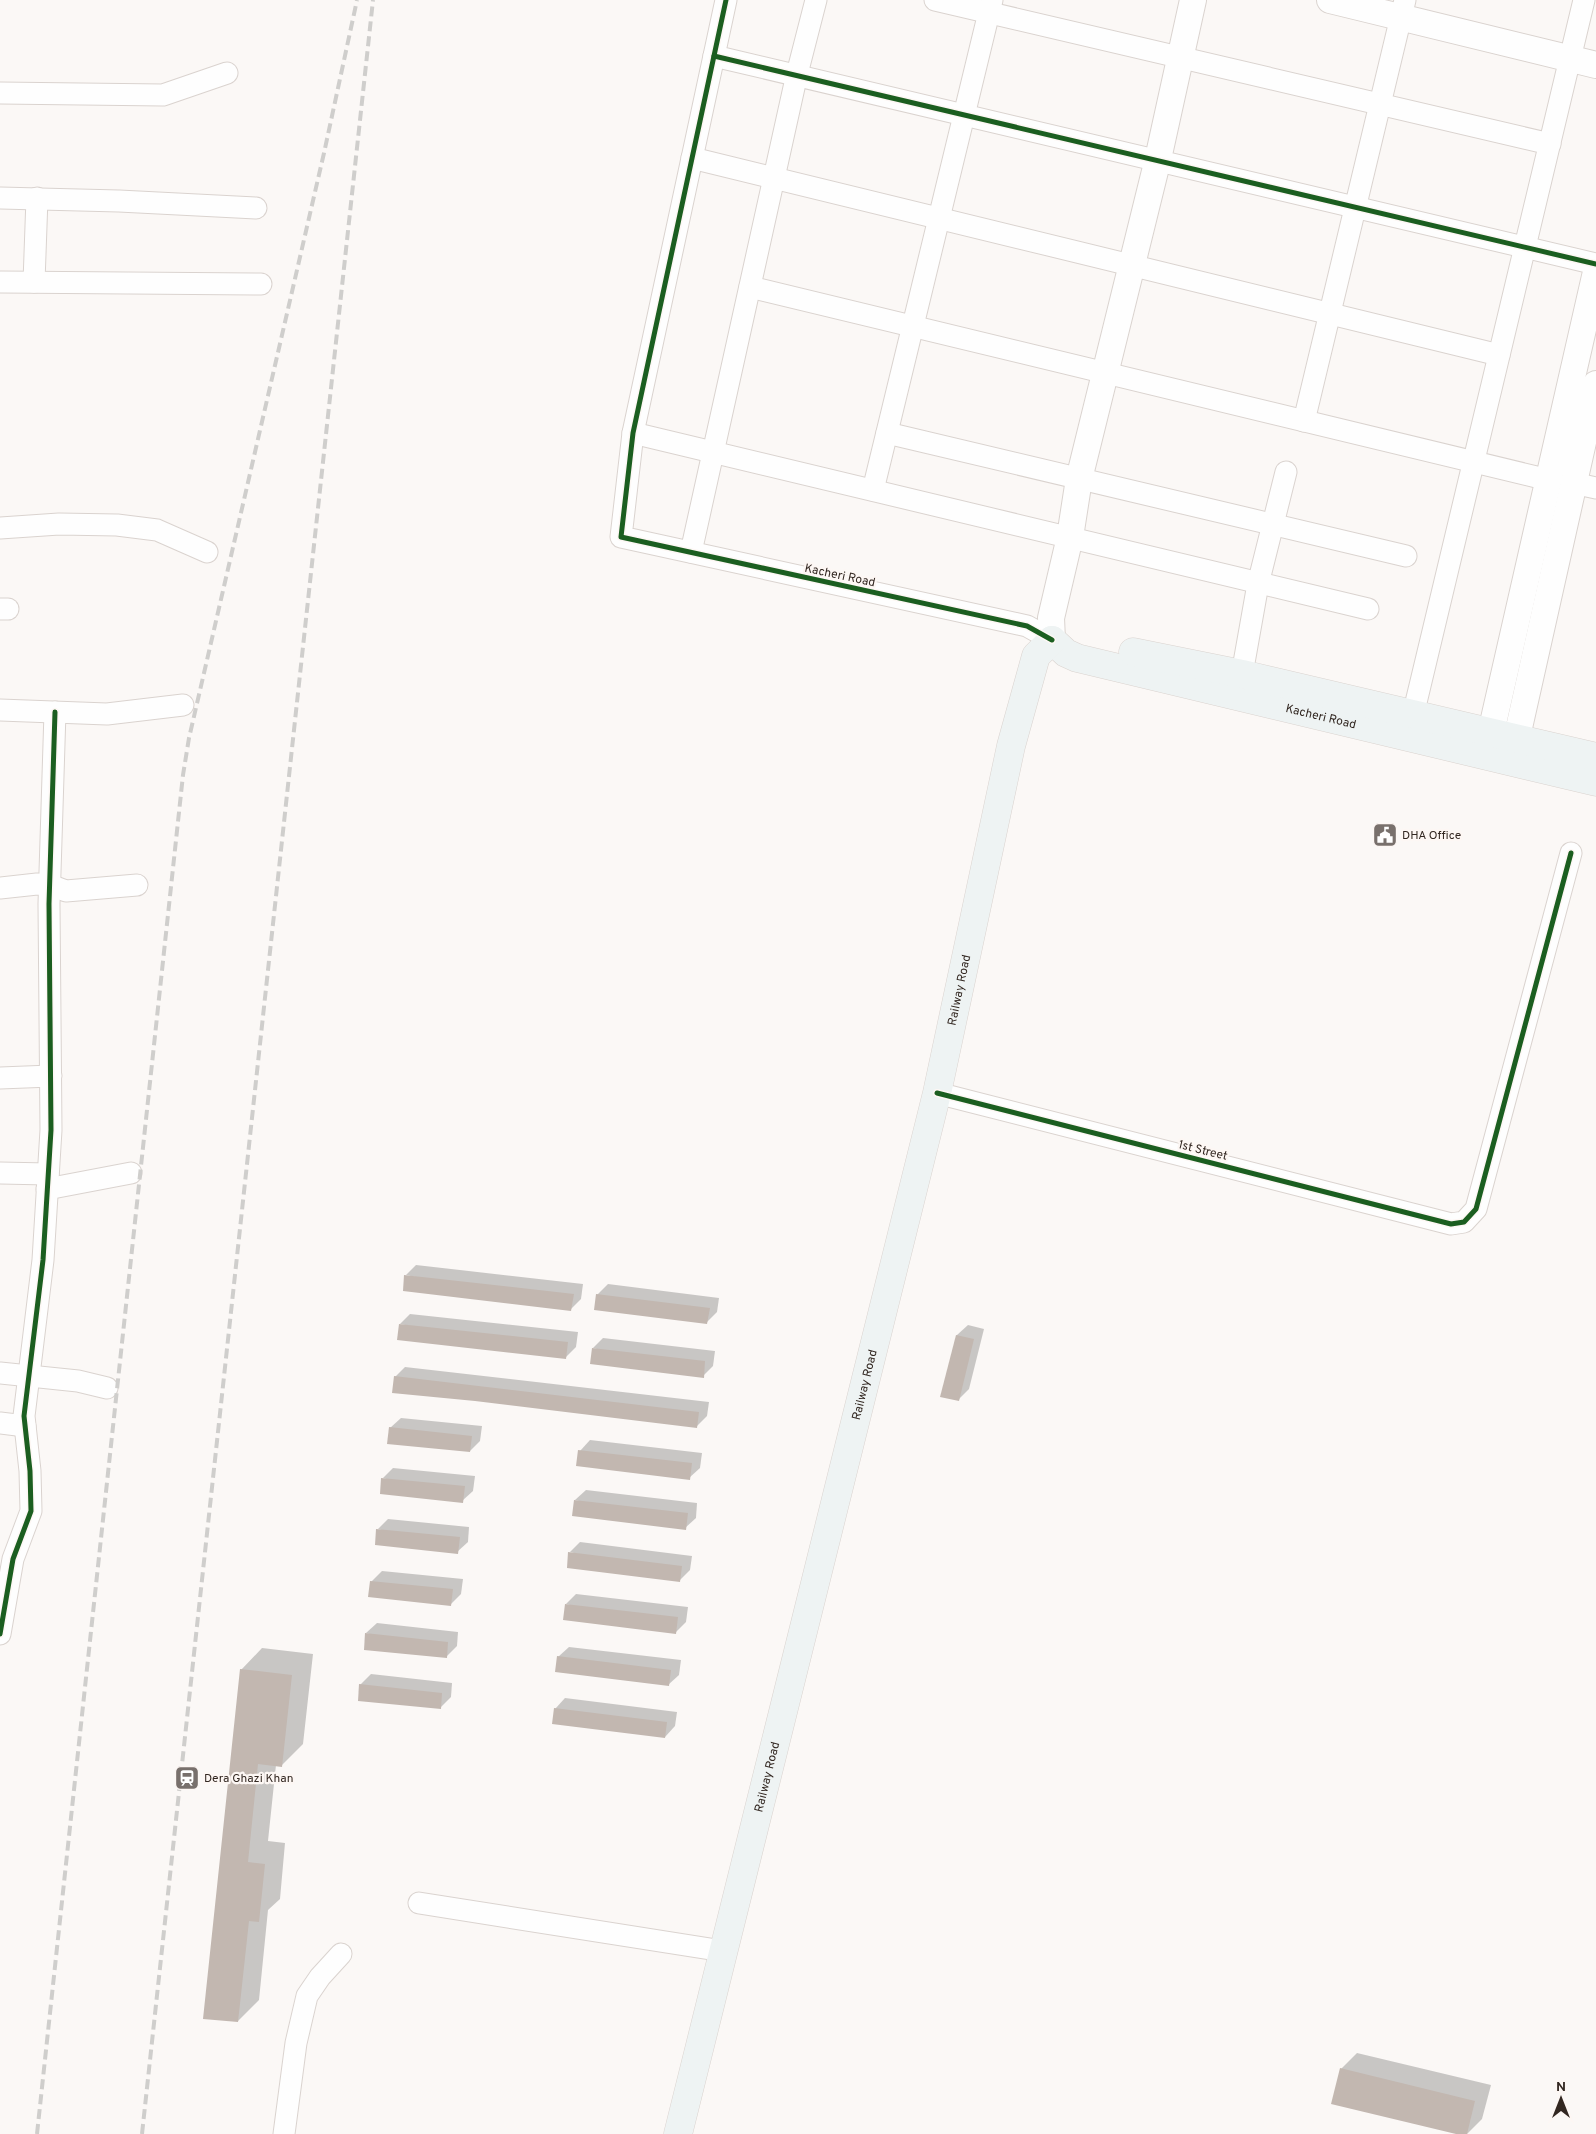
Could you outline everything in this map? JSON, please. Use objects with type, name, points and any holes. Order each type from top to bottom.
[{"type":"main road","name":"Kacheri Road","points":[[1052,640],[1115,649],[1242,674],[1413,715],[1488,743]]},
{"type":"main road","name":"Kacheri Road","points":[[1052,640],[1066,654],[1077,658],[1488,743],[1514,750],[1596,782]]},
{"type":"main road","name":"Railway Road","points":[[678,2134],[936,1093],[1024,693],[1036,656],[1052,640]]},
{"type":"main road","name":"Kacheri Road","points":[[1514,750],[1596,757]]},
{"type":"street","points":[[726,0],[633,433],[1368,609]]},
{"type":"street","points":[[691,552],[797,74],[816,0]]},
{"type":"street","points":[[935,0],[990,6],[1180,57],[1550,144]]},
{"type":"street","points":[[1052,640],[1051,618],[1070,537],[1079,479],[1158,159],[1194,0]]},
{"type":"street","points":[[1330,0],[1403,8],[1570,59],[1596,65]]},
{"type":"street","points":[[1413,715],[1584,0]]},
{"type":"street","points":[[873,490],[990,6]]},
{"type":"street","points":[[1304,421],[1403,8]]},
{"type":"street","points":[[714,56],[1158,159],[1596,264]]},
{"type":"street","points":[[0,92],[163,95],[227,73]]},
{"type":"street","points":[[692,158],[1499,355]]},
{"type":"street","points":[[0,198],[120,200],[256,208]]},
{"type":"street","points":[[34,282],[38,198]]},
{"type":"street","points":[[1488,743],[1572,484],[1596,272]]},
{"type":"street","points":[[0,282],[261,284]]},
{"type":"street","points":[[750,287],[1572,484]]},
{"type":"street","points":[[1514,750],[1572,484],[1596,384]]},
{"type":"street","name":"Kacheri Road","points":[[633,433],[621,537],[1027,626],[1052,640]]},
{"type":"street","points":[[887,433],[1406,556]]},
{"type":"street","points":[[1242,674],[1258,584],[1286,472]]},
{"type":"street","points":[[0,528],[59,524],[117,525],[157,530],[207,552]]},
{"type":"street","points":[[0,710],[107,714],[183,706]]},
{"type":"street","points":[[0,1634],[5,1578],[31,1511],[30,1471],[24,1416],[43,1260],[51,1130],[50,885],[55,712]]},
{"type":"street","name":"1st Street","points":[[936,1093],[1451,1224],[1464,1222],[1476,1209],[1571,854]]},
{"type":"street","points":[[0,888],[37,884],[50,885],[66,891],[137,885]]},
{"type":"street","points":[[0,1078],[51,1076]]},
{"type":"street","points":[[0,1173],[48,1182],[131,1173]]},
{"type":"street","points":[[0,1372],[78,1381],[107,1388]]},
{"type":"street","points":[[0,1423],[25,1426]]},
{"type":"street","points":[[419,1903],[723,1951]]},
{"type":"street","points":[[284,2134],[296,2043],[307,1996],[320,1977],[341,1954]]},
{"type":"building","points":[[404,1275],[574,1294],[571,1311],[403,1291]]},
{"type":"building","points":[[596,1294],[710,1308],[707,1324],[594,1310]]},
{"type":"building","points":[[399,1324],[568,1342],[566,1359],[397,1340]]},
{"type":"building","points":[[956,1335],[974,1339],[959,1401],[940,1397]]},
{"type":"building","points":[[592,1348],[705,1361],[704,1378],[590,1364]]},
{"type":"building","points":[[394,1376],[699,1412],[697,1428],[475,1401],[392,1393]]},
{"type":"building","points":[[389,1427],[472,1436],[470,1452],[387,1444]]},
{"type":"building","points":[[578,1450],[692,1463],[690,1480],[576,1466]]},
{"type":"building","points":[[381,1478],[465,1486],[463,1503],[380,1494]]},
{"type":"building","points":[[574,1500],[688,1513],[686,1530],[572,1516]]},
{"type":"building","points":[[376,1529],[460,1537],[458,1554],[375,1545]]},
{"type":"building","points":[[568,1552],[682,1566],[680,1582],[567,1568]]},
{"type":"building","points":[[370,1581],[453,1589],[451,1606],[368,1597]]},
{"type":"building","points":[[565,1604],[678,1617],[676,1634],[563,1620]]},
{"type":"building","points":[[365,1633],[448,1642],[447,1658],[364,1650]]},
{"type":"building","points":[[557,1656],[671,1670],[669,1686],[555,1672]]},
{"type":"building","points":[[240,1669],[292,1675],[282,1767],[258,1764],[248,1862],[265,1864],[259,1922],[249,1921],[238,2022],[203,2019]]},
{"type":"building","points":[[359,1684],[442,1693],[441,1709],[358,1701]]},
{"type":"building","points":[[554,1708],[667,1722],[665,1738],[552,1724]]},
{"type":"building","points":[[1340,2068],[1475,2101],[1467,2134],[1456,2134],[1331,2104]]},
{"type":"railway","points":[[37,2134],[183,775],[189,738],[324,153],[357,0]]},
{"type":"railway","points":[[142,2134],[373,0]]},
{"type":"cycle path","points":[[726,0],[633,433],[621,537],[1027,626],[1052,640]]},
{"type":"cycle path","points":[[714,56],[1596,264]]},
{"type":"cycle path","points":[[0,1634],[13,1559],[31,1511],[30,1471],[24,1416],[43,1260],[51,1130],[49,904],[55,712]]},
{"type":"cycle path","points":[[937,1093],[1451,1224],[1464,1222],[1476,1209],[1571,853]]},
{"type":"place","name":"DHA Office","points":[[1385,835]]},
{"type":"place","name":"Dera Ghazi Khan","points":[[187,1778]]}]
